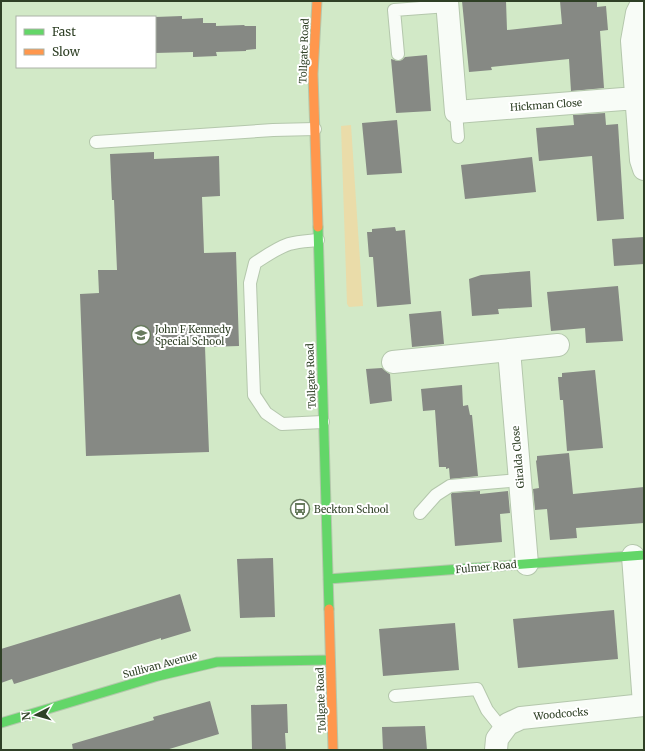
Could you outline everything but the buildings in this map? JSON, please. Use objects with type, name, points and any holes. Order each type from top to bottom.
[{"type":"street","name":"Tollgate Road","points":[[317,1],[313,74],[330,660],[334,750]]},
{"type":"street","points":[[643,1],[637,13],[632,41],[641,160],[644,169]]},
{"type":"street","points":[[447,3],[456,112]]},
{"type":"street","name":"Hickman Close","points":[[456,112],[636,98]]},
{"type":"street","points":[[393,362],[558,345]]},
{"type":"street","name":"Giralda Close","points":[[509,350],[527,564]]},
{"type":"street","name":"Fulmer Road","points":[[328,579],[639,555]]},
{"type":"street","name":"Woodcocks","points":[[500,740],[508,724],[521,718],[644,705],[639,555]]},
{"type":"street","name":"Sullivan Avenue","points":[[1,723],[158,676],[217,662],[330,660]]},
{"type":"lane","points":[[398,54],[394,10],[447,3]]},
{"type":"lane","points":[[456,112],[458,137]]},
{"type":"lane","points":[[96,142],[273,130],[315,129]]},
{"type":"lane","points":[[318,240],[289,244],[255,263],[250,283],[254,395],[266,413],[282,424],[324,422]]},
{"type":"lane","points":[[420,512],[436,495],[450,486],[520,480]]},
{"type":"lane","points":[[395,696],[477,689],[500,740]]},
{"type":"shaded area","points":[[351,125],[363,306],[349,307],[347,304],[341,126]]},
{"type":"traffic: fast","points":[[318,227],[329,609]]},
{"type":"traffic: fast","points":[[328,579],[644,555]]},
{"type":"traffic: fast","points":[[1,723],[158,676],[217,662],[330,660]]},
{"type":"traffic: slow","points":[[317,1],[313,74],[318,227]]},
{"type":"traffic: slow","points":[[329,609],[333,750]]},
{"type":"place","name":"John F Kennedy Special School","points":[[141,335]]},
{"type":"place","name":"Beckton School","points":[[300,509]]}]
